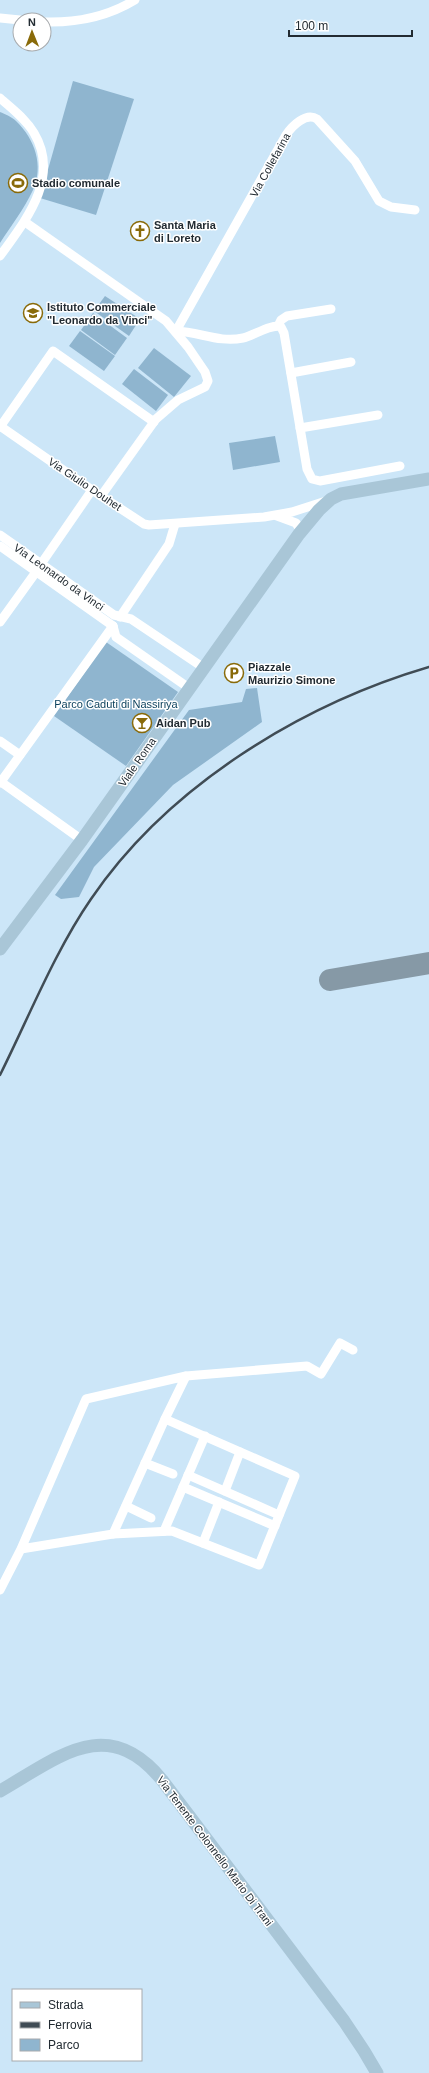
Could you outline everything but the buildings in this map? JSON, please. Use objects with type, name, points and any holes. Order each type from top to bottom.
[{"type":"main road","points":[[331,499],[345,493],[429,479]]},
{"type":"main road","name":"Viale Roma","points":[[1,947],[82,840],[301,531],[315,513],[331,499]]},
{"type":"main road","name":"Via Tenente Colonnello Mario Di Trani","points":[[0,1791],[68,1753],[86,1746],[111,1746],[125,1749],[138,1755],[162,1780],[339,2015],[377,2073]]},
{"type":"street","points":[[52,22],[67,22],[97,17],[135,0]]},
{"type":"street","points":[[0,18],[12,19]]},
{"type":"street","points":[[0,98],[31,129],[42,152],[44,170],[42,185],[35,204],[25,222],[0,256]]},
{"type":"street","name":"Via Collefarina","points":[[176,331],[286,135],[294,126],[306,117],[317,119],[350,155],[374,194],[381,202],[392,207],[415,210]]},
{"type":"street","points":[[25,222],[151,309],[176,331],[205,372],[208,381],[205,387],[178,400],[154,422],[102,496]]},
{"type":"street","points":[[176,331],[231,340],[245,338],[278,326],[281,320],[287,316],[331,309]]},
{"type":"street","points":[[278,326],[284,333],[307,471],[314,480],[320,481],[400,466]]},
{"type":"street","points":[[0,427],[52,351],[154,422]]},
{"type":"street","points":[[291,373],[351,362]]},
{"type":"street","points":[[300,428],[378,415]]},
{"type":"street","name":"Via Giulio Douhet","points":[[0,427],[144,524],[175,524],[274,515],[292,512],[331,499]]},
{"type":"street","points":[[41,564],[92,490]]},
{"type":"street","points":[[274,515],[291,520],[299,526],[301,531]]},
{"type":"street","points":[[120,617],[169,544],[175,524]]},
{"type":"street","name":"Via Leonardo da Vinci","points":[[0,535],[114,615],[131,619],[204,668]]},
{"type":"street","name":"Via Leonardo da Vinci","points":[[0,546],[113,626]]},
{"type":"street","points":[[0,622],[36,572]]},
{"type":"street","points":[[113,626],[116,637],[189,688]]},
{"type":"street","points":[[82,840],[0,782],[113,626]]},
{"type":"street","points":[[0,741],[20,755]]},
{"type":"street","points":[[0,1590],[21,1549],[86,1399],[186,1376],[307,1366],[320,1374],[340,1343],[353,1350]]},
{"type":"street","points":[[114,1534],[165,1419],[186,1376]]},
{"type":"street","points":[[21,1549],[114,1534],[172,1531],[259,1565],[295,1476],[165,1419]]},
{"type":"street","points":[[164,1531],[205,1436]]},
{"type":"street","points":[[225,1491],[240,1452]]},
{"type":"street","points":[[145,1463],[173,1474]]},
{"type":"street","points":[[188,1475],[279,1515]]},
{"type":"street","points":[[183,1487],[275,1526]]},
{"type":"street","points":[[203,1543],[219,1502]]},
{"type":"street","points":[[126,1506],[151,1518]]},
{"type":"green space","points":[[73,81],[134,99],[96,215],[40,198]]},
{"type":"green space","name":"Stadio comunale","points":[[0,112],[14,120],[23,128],[33,144],[36,153],[38,172],[33,190],[22,211],[0,243]]},
{"type":"green space","points":[[105,296],[140,319],[129,336],[94,311]]},
{"type":"green space","points":[[93,313],[127,338],[115,355],[81,330]]},
{"type":"green space","points":[[80,331],[115,356],[104,371],[69,346]]},
{"type":"green space","points":[[154,348],[191,376],[174,397],[138,368]]},
{"type":"green space","points":[[134,369],[168,395],[156,411],[122,384]]},
{"type":"green space","points":[[275,436],[280,462],[233,470],[229,443]]},
{"type":"green space","name":"Parco Caduti di Nassiriya","points":[[106,642],[178,692],[126,766],[54,716]]},
{"type":"green space","points":[[257,688],[262,722],[173,785],[94,867],[79,897],[61,899],[55,895],[189,710],[242,702],[246,689]]},
{"type":"taxiway","points":[[330,980],[429,963]]},
{"type":"railway","points":[[0,1075],[42,986],[78,919],[122,858],[158,821],[197,786],[240,755],[285,728],[332,704],[381,683],[429,667]]},
{"type":"place","name":"Stadio comunale","points":[[18,183]]},
{"type":"place","name":"Santa Maria di Loreto","points":[[140,231]]},
{"type":"place","name":"Istituto Commerciale \"Leonardo da Vinci\"","points":[[33,313]]},
{"type":"place","name":"Piazzale Maurizio Simone","points":[[234,673]]},
{"type":"place","name":"Aidan Pub","points":[[142,723]]}]
